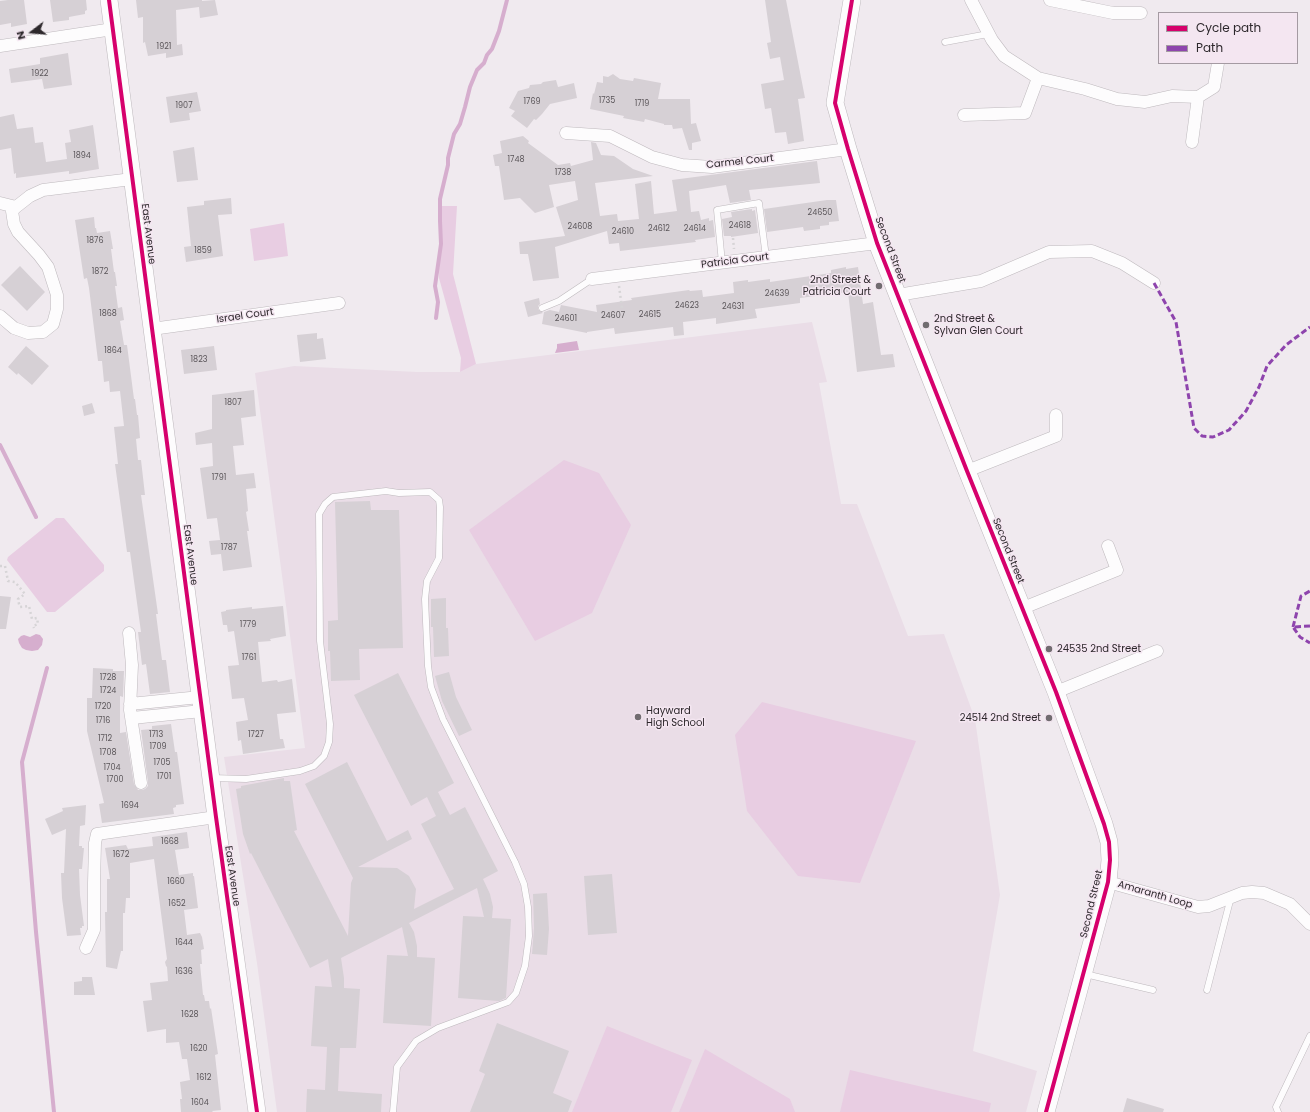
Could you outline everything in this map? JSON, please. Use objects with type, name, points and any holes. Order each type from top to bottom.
[{"type":"street","name":"East Avenue","points":[[109,0],[216,817],[258,1112]]},
{"type":"street","name":"Second Street","points":[[852,0],[835,103],[848,149],[877,243],[1056,692],[1104,824],[1108,842],[1110,860],[1108,882],[1046,1112]]},
{"type":"street","points":[[972,0],[988,34],[1004,56],[1038,78],[1117,99],[1145,102],[1172,96],[1198,97],[1214,87],[1218,64]]},
{"type":"street","points":[[1050,0],[1113,13],[1141,13]]},
{"type":"street","points":[[0,46],[113,29]]},
{"type":"street","points":[[964,116],[1025,113],[1038,78]]},
{"type":"street","points":[[1192,142],[1198,97]]},
{"type":"street","name":"Carmel Court","points":[[566,133],[610,136],[652,157],[682,166],[712,167],[848,149]]},
{"type":"street","points":[[0,316],[14,328],[28,333],[43,332],[53,324],[57,309],[57,295],[48,267],[40,255],[18,232],[14,224],[12,211],[16,206],[30,196],[43,190],[132,179]]},
{"type":"street","points":[[0,202],[16,206]]},
{"type":"street","name":"Patricia Court","points":[[592,279],[877,243]]},
{"type":"street","points":[[898,295],[981,281],[1049,252],[1092,251],[1122,263],[1154,283]]},
{"type":"street","name":"Israel Court","points":[[152,329],[339,303]]},
{"type":"street","points":[[967,471],[1056,436],[1056,415]]},
{"type":"street","points":[[1022,608],[1117,570],[1108,546]]},
{"type":"street","points":[[129,633],[132,665],[130,704],[140,783]]},
{"type":"street","points":[[1056,692],[1157,651]]},
{"type":"street","points":[[130,704],[201,704]]},
{"type":"street","points":[[132,718],[201,704]]},
{"type":"street","points":[[86,948],[94,930],[95,843],[97,834],[216,817]]},
{"type":"street","name":"Amaranth Loop","points":[[1108,882],[1198,907],[1209,906],[1231,897],[1252,892],[1264,893],[1290,904],[1310,924]]},
{"type":"lane","points":[[946,42],[988,34]]},
{"type":"lane","points":[[722,263],[717,210],[759,203],[766,257]]},
{"type":"lane","points":[[542,308],[559,301],[592,279]]},
{"type":"lane","points":[[211,778],[246,779],[300,771],[314,766],[324,756],[329,742],[330,724],[320,641],[319,514],[325,504],[333,497],[379,492],[430,492],[439,500],[440,507],[439,558],[427,581],[425,599],[428,666],[431,687],[443,719],[515,862],[524,884],[528,907],[529,936],[525,966],[516,993],[508,1002],[438,1028],[416,1041],[397,1067],[393,1112]]},
{"type":"lane","points":[[1207,990],[1231,897]]},
{"type":"lane","points":[[1083,974],[1153,990]]},
{"type":"lane","points":[[1278,1112],[1276,1107],[1310,1036]]},
{"type":"path","points":[[733,238],[734,250]]},
{"type":"path","points":[[619,286],[622,308]]},
{"type":"path","points":[[0,566],[5,566],[8,581],[15,582],[25,594],[18,599],[19,604],[20,607],[29,606],[32,620],[37,618],[38,624],[34,626],[34,628]]},
{"type":"shaded area","points":[[440,206],[457,206],[453,274],[476,364],[460,372],[461,358],[439,278]]},
{"type":"shaded area","points":[[284,223],[288,256],[254,261],[250,229]]},
{"type":"shaded area","name":"Hayward High School","points":[[812,322],[827,382],[819,383],[841,504],[857,504],[908,636],[944,634],[975,719],[1000,895],[973,1051],[1037,1071],[1026,1112],[277,1112],[257,963],[224,757],[305,748],[255,373],[294,366],[417,372],[460,372],[476,364]]},
{"type":"shaded area","points":[[577,341],[579,350],[555,353],[557,344]]},
{"type":"shaded area","points":[[564,460],[599,473],[631,525],[592,613],[535,641],[469,530]]},
{"type":"shaded area","points":[[56,518],[64,518],[104,565],[104,571],[55,612],[47,612],[7,560],[8,557]]},
{"type":"shaded area","points":[[36,634],[40,635],[43,639],[42,645],[38,650],[32,651],[22,648],[18,639],[21,636],[24,635],[30,637]]},
{"type":"shaded area","points":[[762,702],[916,741],[860,883],[798,876],[747,811],[735,735]]},
{"type":"shaded area","points":[[607,1026],[692,1060],[671,1112],[572,1112]]},
{"type":"shaded area","points":[[705,1049],[790,1099],[795,1112],[679,1112]]},
{"type":"shaded area","points":[[850,1070],[991,1103],[989,1112],[840,1112]]},
{"type":"building","points":[[24,0],[27,24],[11,27],[11,23],[0,25],[0,1]]},
{"type":"building","points":[[50,0],[86,0],[87,10],[85,11],[85,14],[69,17],[69,20],[53,22]]},
{"type":"building","points":[[136,0],[215,0],[218,15],[200,18],[199,7],[176,10],[177,45],[182,44],[183,55],[166,58],[166,53],[148,56],[145,42],[143,43],[143,17],[138,18]]},
{"type":"building","points":[[765,0],[786,0],[805,98],[798,99],[804,141],[788,144],[786,132],[775,133],[771,108],[765,109],[761,84],[784,80],[780,57],[770,59],[767,43],[771,42]]},
{"type":"building","points":[[68,53],[72,85],[44,89],[42,79],[11,83],[9,69],[40,64],[40,58]]},
{"type":"building","points":[[613,74],[620,79],[633,81],[634,78],[661,83],[658,99],[690,99],[691,124],[696,123],[701,141],[692,143],[692,150],[689,150],[682,128],[673,129],[672,125],[664,125],[645,119],[644,122],[623,118],[624,116],[590,109],[597,82],[603,83],[603,76],[608,77]]},
{"type":"building","points":[[556,80],[558,87],[574,83],[577,98],[550,104],[527,128],[511,116],[515,111],[509,108],[518,91],[529,88],[530,85]]},
{"type":"building","points":[[197,92],[201,111],[189,113],[190,120],[170,123],[166,97]]},
{"type":"building","points":[[14,114],[17,129],[33,127],[35,143],[43,142],[46,162],[67,159],[65,143],[71,142],[69,130],[93,125],[99,169],[69,174],[69,171],[16,178],[16,173],[14,174],[11,148],[0,150],[0,117]]},
{"type":"building","points":[[523,136],[529,141],[528,143],[558,165],[570,163],[571,166],[593,160],[591,142],[596,143],[601,155],[614,156],[633,169],[653,176],[595,183],[600,216],[617,214],[618,221],[639,219],[635,184],[651,181],[654,214],[677,211],[672,180],[817,161],[820,183],[749,190],[751,200],[730,203],[726,185],[689,191],[691,212],[699,211],[701,220],[709,218],[709,221],[713,220],[715,237],[695,240],[696,242],[620,251],[619,243],[609,244],[607,231],[555,247],[559,278],[533,281],[528,254],[520,254],[519,242],[565,236],[556,207],[578,200],[575,181],[549,185],[554,207],[535,213],[520,198],[504,200],[499,166],[495,166],[493,155],[502,153],[500,141]]},
{"type":"building","points":[[194,147],[198,180],[177,182],[173,151]]},
{"type":"building","points":[[231,198],[232,214],[218,215],[223,256],[186,262],[184,247],[191,246],[187,207],[204,205],[204,201]]},
{"type":"building","points":[[836,200],[839,221],[829,222],[829,225],[820,226],[820,229],[804,231],[803,227],[767,232],[764,209]]},
{"type":"building","points":[[752,209],[752,211],[755,210],[758,233],[731,237],[724,236],[722,219],[732,217],[731,212]]},
{"type":"building","points":[[94,217],[97,233],[110,231],[113,249],[111,249],[117,286],[115,286],[118,308],[122,307],[124,320],[120,321],[124,345],[127,345],[134,399],[138,415],[140,438],[136,439],[138,460],[141,460],[145,495],[141,495],[158,614],[156,614],[162,660],[166,660],[170,692],[150,694],[146,664],[142,665],[138,632],[141,632],[130,552],[127,552],[115,464],[118,464],[114,427],[124,426],[120,391],[110,392],[109,381],[104,382],[102,361],[98,361],[89,288],[87,278],[84,279],[75,220]]},
{"type":"building","points":[[20,266],[45,292],[27,311],[1,285]]},
{"type":"building","points":[[846,267],[846,269],[858,267],[863,304],[873,302],[881,355],[893,354],[895,367],[857,372],[848,292],[800,298],[800,303],[755,309],[757,318],[716,324],[716,318],[683,322],[684,335],[674,336],[673,327],[615,334],[614,328],[587,333],[542,324],[544,312],[550,310],[559,312],[561,305],[597,312],[596,305],[632,300],[631,298],[689,290],[702,290],[703,297],[734,293],[733,282],[748,280],[748,282],[770,279],[770,282],[831,273],[831,270]]},
{"type":"building","points":[[539,298],[540,304],[538,309],[543,313],[528,317],[524,302]]},
{"type":"building","points":[[317,333],[317,339],[323,338],[326,359],[300,362],[297,335]]},
{"type":"building","points":[[26,346],[49,366],[32,385],[8,367]]},
{"type":"building","points":[[214,346],[217,370],[184,374],[181,350]]},
{"type":"building","points":[[254,390],[256,416],[241,418],[244,445],[233,446],[236,475],[254,473],[256,488],[246,489],[248,511],[246,512],[249,531],[247,531],[252,567],[223,571],[221,554],[211,555],[209,541],[220,540],[217,518],[207,519],[200,468],[213,466],[212,443],[196,445],[195,433],[212,429],[212,395]]},
{"type":"building","points":[[92,403],[95,413],[84,416],[82,406]]},
{"type":"building","points":[[370,501],[371,510],[399,510],[403,648],[359,649],[360,680],[331,681],[330,651],[328,651],[328,621],[338,620],[335,502]]},
{"type":"building","points":[[0,596],[11,597],[6,629],[0,629]]},
{"type":"building","points":[[446,598],[446,628],[448,628],[449,656],[434,657],[433,627],[431,627],[431,599]]},
{"type":"building","points":[[283,606],[286,636],[270,639],[271,641],[258,642],[262,682],[277,680],[278,682],[292,679],[296,712],[277,714],[280,739],[283,739],[285,748],[243,754],[241,740],[238,741],[236,722],[248,720],[244,698],[232,699],[228,666],[239,665],[234,631],[228,632],[227,625],[223,625],[221,612],[252,607],[252,609]]},
{"type":"building","points":[[93,668],[124,671],[123,697],[120,696],[120,733],[126,732],[134,784],[138,790],[145,789],[148,786],[141,730],[152,729],[152,726],[171,724],[175,752],[177,752],[184,804],[176,805],[176,807],[173,808],[174,814],[102,823],[99,804],[104,803],[87,731],[87,698],[92,698]]},
{"type":"building","points":[[449,672],[456,697],[472,730],[459,736],[442,701],[435,676]]},
{"type":"building","points":[[398,673],[454,783],[438,792],[450,815],[465,807],[498,871],[483,879],[490,894],[493,907],[492,918],[511,919],[506,998],[499,1001],[458,998],[463,916],[484,917],[477,888],[409,923],[414,932],[417,946],[417,957],[435,958],[431,1026],[383,1023],[387,955],[408,956],[402,927],[341,958],[344,988],[360,989],[356,1048],[340,1048],[338,1091],[382,1094],[381,1112],[306,1112],[307,1089],[325,1090],[327,1047],[311,1046],[315,986],[332,987],[328,959],[310,968],[251,853],[250,854],[243,834],[236,789],[241,788],[241,786],[284,778],[284,781],[290,781],[297,830],[294,831],[348,936],[351,883],[353,878],[305,784],[347,762],[387,841],[408,830],[412,839],[358,867],[397,868],[409,876],[416,889],[414,909],[454,889],[421,824],[436,816],[427,797],[411,806],[354,695]]},
{"type":"building","points":[[86,805],[85,825],[80,826],[79,846],[84,848],[82,869],[79,869],[80,895],[84,926],[80,928],[81,935],[67,936],[62,898],[61,873],[64,873],[66,829],[52,835],[45,819],[63,811],[62,808]]},
{"type":"building","points":[[187,832],[189,848],[175,850],[179,875],[193,873],[194,876],[198,908],[184,910],[187,935],[200,933],[204,949],[201,950],[202,964],[200,964],[203,995],[205,1001],[209,1001],[210,1009],[211,1008],[218,1054],[215,1055],[221,1110],[212,1111],[213,1112],[181,1112],[180,1099],[182,1099],[180,1082],[190,1080],[187,1059],[182,1059],[179,1042],[166,1043],[166,1029],[147,1032],[143,1001],[152,1000],[150,983],[168,981],[165,962],[167,959],[154,859],[130,863],[130,898],[126,898],[125,913],[123,913],[123,951],[121,951],[117,969],[106,967],[105,912],[107,912],[107,879],[110,879],[105,848],[126,845],[128,849],[153,846],[152,837]]},
{"type":"building","points":[[612,874],[617,933],[588,935],[584,876]]},
{"type":"building","points":[[547,893],[549,929],[547,955],[532,954],[534,928],[533,894]]},
{"type":"building","points":[[82,977],[92,977],[95,995],[74,995],[74,982],[82,981]]},
{"type":"building","points":[[497,1023],[569,1051],[553,1093],[572,1101],[568,1112],[470,1112],[485,1074],[479,1071]]},
{"type":"building","points":[[1127,1098],[1164,1109],[1163,1112],[1123,1112]]},
{"type":"waterway","points":[[436,318],[438,302],[435,286],[441,244],[440,199],[448,165],[448,158],[454,134],[460,124],[470,87],[477,70],[484,63],[487,55],[492,49],[499,31],[507,0]]},
{"type":"waterway","points":[[0,445],[36,517]]},
{"type":"waterway","points":[[47,668],[22,762],[36,932],[54,1112]]},
{"type":"marked path","points":[[1154,283],[1176,322],[1194,428],[1202,436],[1213,437],[1229,430],[1246,411],[1259,387],[1267,366],[1286,345],[1310,327]]},
{"type":"marked path","points":[[1293,627],[1301,596],[1310,591]]},
{"type":"marked path","points":[[1310,626],[1293,627],[1300,637],[1310,643]]},
{"type":"cycle path","points":[[109,0],[216,817],[257,1112]]},
{"type":"cycle path","points":[[852,0],[835,103],[848,149],[877,243],[1056,692],[1104,824],[1109,842],[1110,860],[1108,882],[1046,1112]]},
{"type":"place","name":"2nd Street & Patricia Court","points":[[879,286]]},
{"type":"place","name":"2nd Street & Sylvan Glen Court","points":[[926,325]]},
{"type":"place","name":"24535 2nd Street","points":[[1049,649]]},
{"type":"place","name":"Hayward High School","points":[[638,717]]},
{"type":"place","name":"24514 2nd Street","points":[[1049,718]]}]
